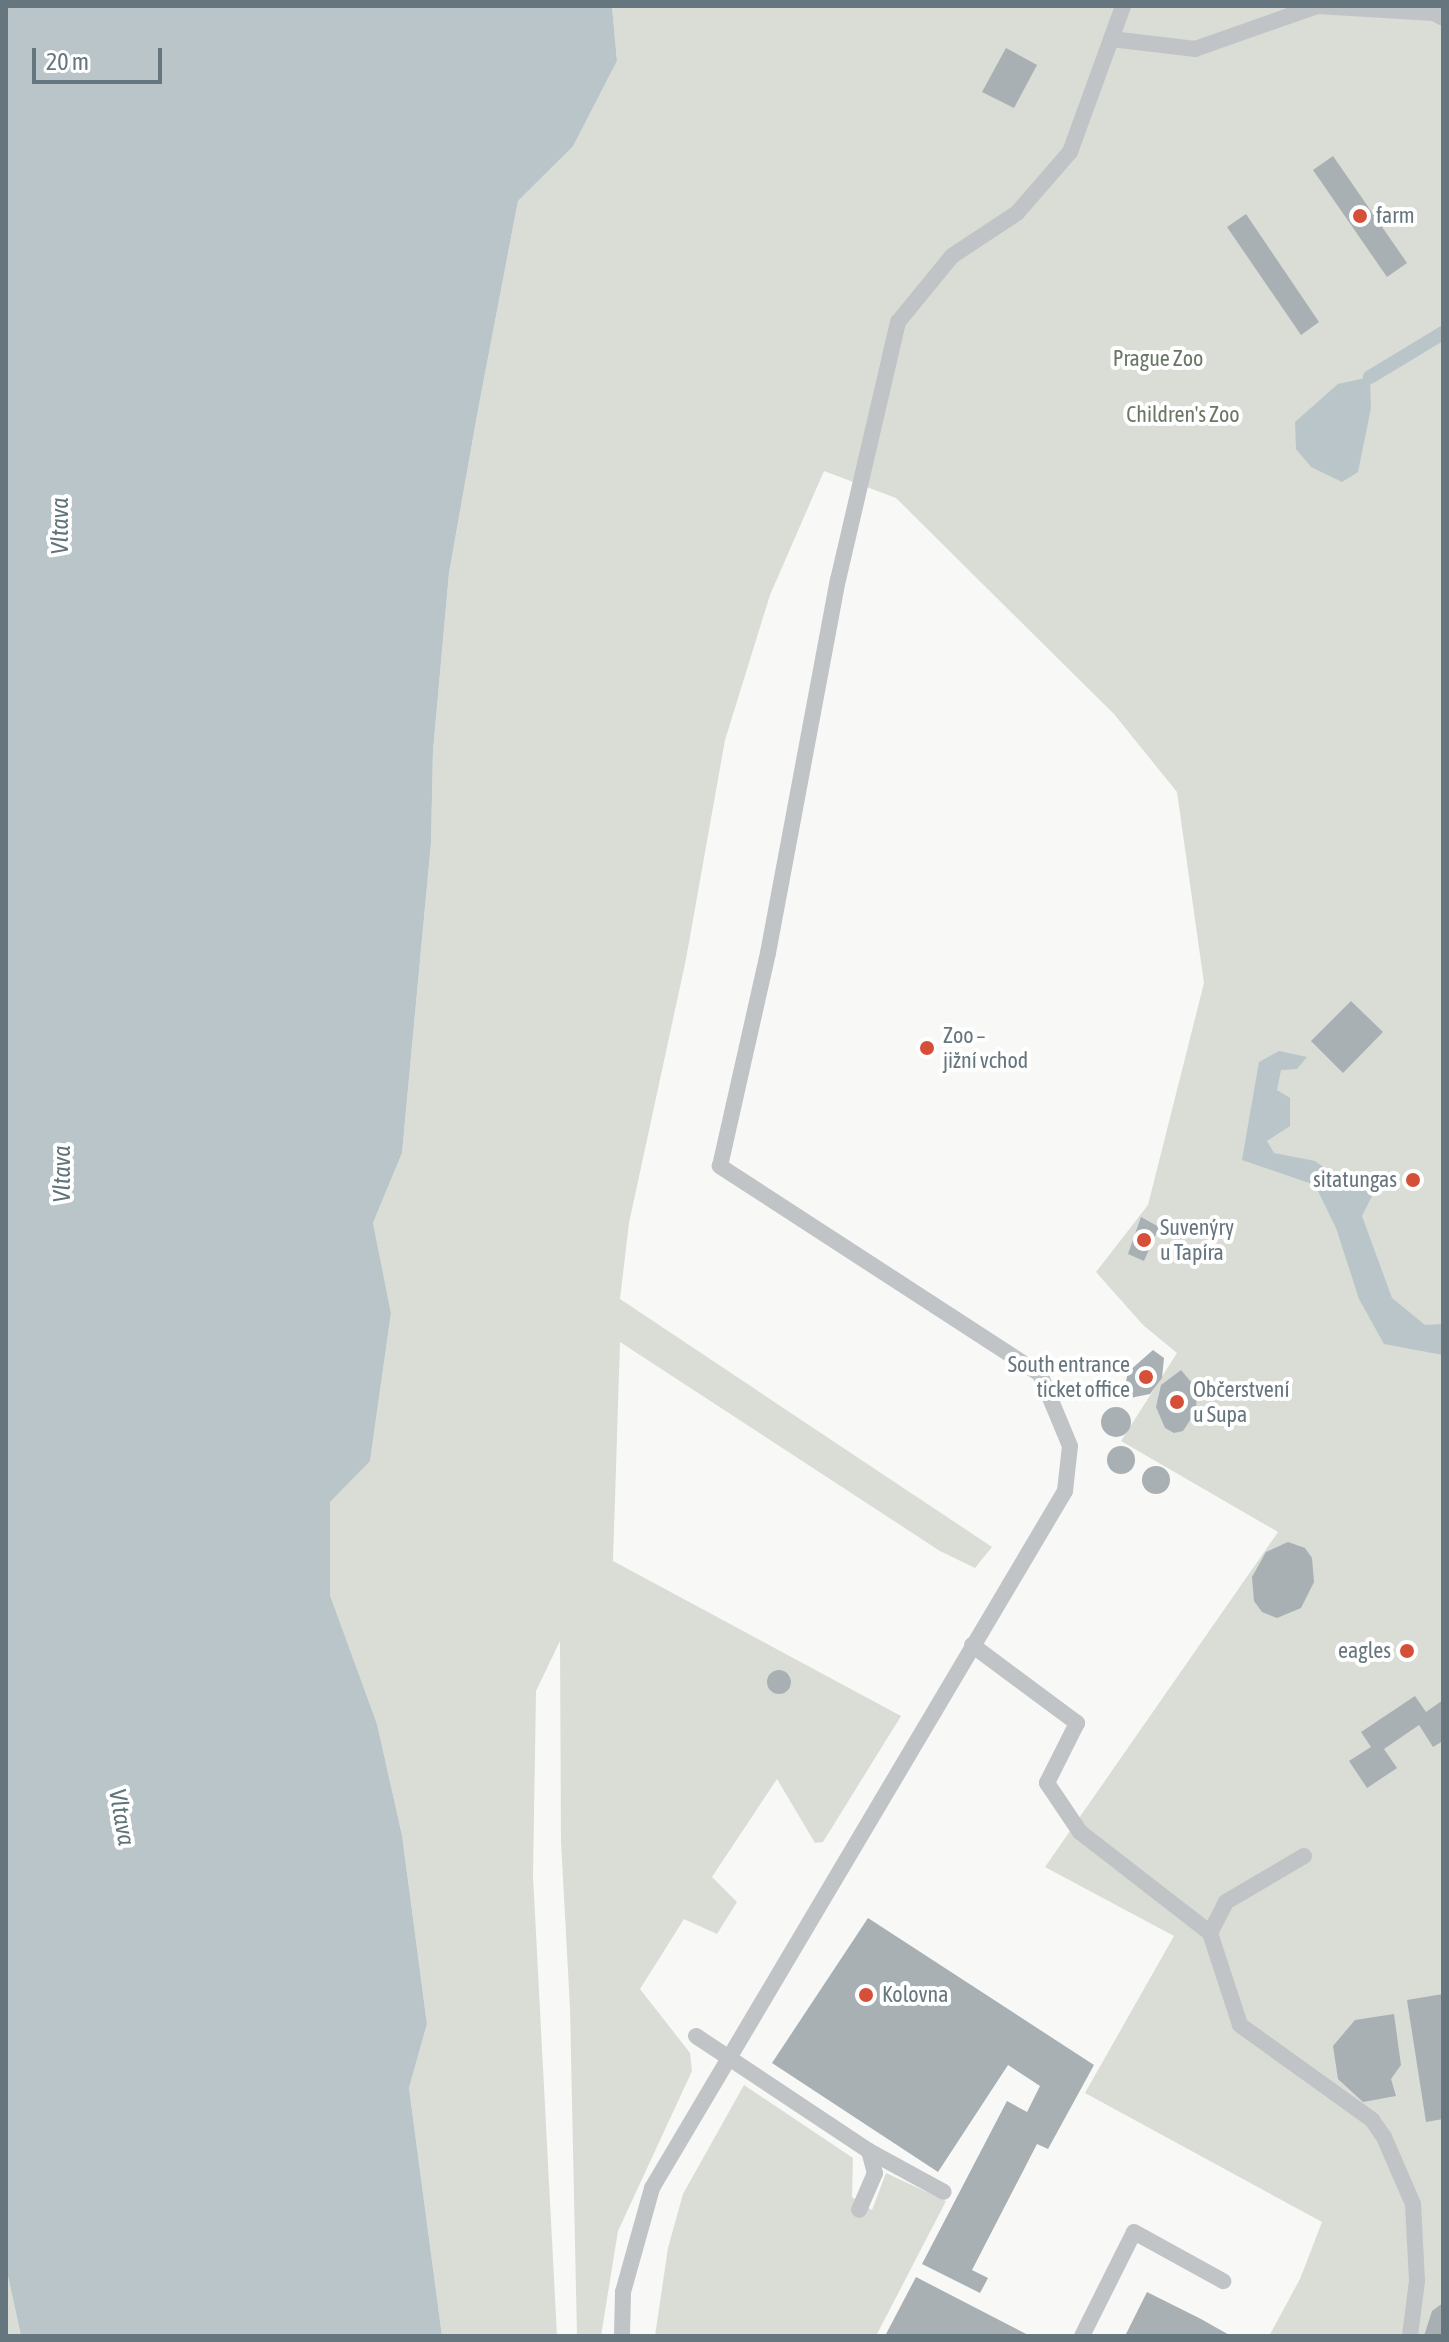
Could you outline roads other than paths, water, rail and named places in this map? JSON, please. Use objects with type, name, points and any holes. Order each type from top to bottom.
[{"type":"lane","points":[[622,2336],[623,2292],[652,2188],[726,2057],[1065,1491],[1070,1446],[1040,1374],[720,1166],[768,953],[844,553],[898,322],[952,256],[1017,213],[1070,152],[1123,6]]},
{"type":"lane","points":[[1111,39],[1195,49],[1317,6],[1434,13],[1443,18]]},
{"type":"lane","points":[[972,1645],[1077,1723],[1047,1783],[1080,1832],[1210,1933],[1240,2025],[1372,2120],[1384,2137],[1413,2204],[1417,2281],[1410,2336]]},
{"type":"lane","points":[[1210,1933],[1226,1902],[1304,1856]]},
{"type":"lane","points":[[696,2036],[869,2151],[944,2192]]},
{"type":"lane","points":[[859,2210],[875,2173],[869,2151]]},
{"type":"lane","points":[[1082,2336],[1134,2232],[1223,2281]]},
{"type":"water","name":"Vltava","points":[[6,6],[612,6],[617,61],[573,146],[518,201],[478,410],[449,573],[433,751],[431,843],[402,1153],[373,1223],[391,1313],[370,1461],[330,1502],[330,1595],[377,1724],[402,1835],[427,2024],[409,2088],[442,2336],[21,2336],[6,2267]]},
{"type":"water","points":[[1370,377],[1371,408],[1358,472],[1342,482],[1311,467],[1296,449],[1295,422],[1338,384]]},
{"type":"water","points":[[1279,1051],[1307,1057],[1297,1069],[1281,1070],[1277,1090],[1290,1098],[1290,1126],[1267,1141],[1274,1153],[1315,1161],[1333,1174],[1348,1173],[1361,1181],[1372,1196],[1362,1216],[1392,1298],[1425,1325],[1443,1324],[1443,1355],[1384,1344],[1359,1299],[1336,1228],[1315,1185],[1242,1160],[1259,1062]]},
{"type":"waterway","points":[[1370,377],[1443,333]]},
{"type":"place","name":"farm","points":[[1360,216]]},
{"type":"place","name":"Zoo – jižní vchod","points":[[927,1048]]},
{"type":"place","name":"sitatungas","points":[[1413,1180]]},
{"type":"place","name":"Suvenýry u Tapíra","points":[[1144,1240]]},
{"type":"place","name":"South entrance ticket office","points":[[1146,1377]]},
{"type":"place","name":"Občerstvení u Supa","points":[[1177,1402]]},
{"type":"place","name":"eagles","points":[[1407,1651]]},
{"type":"place","name":"Kolovna","points":[[866,1995]]},
{"type":"park label","name":"Prague Zoo","points":[[1158,359]]},
{"type":"park label","name":"Children's Zoo","points":[[1183,415]]}]
